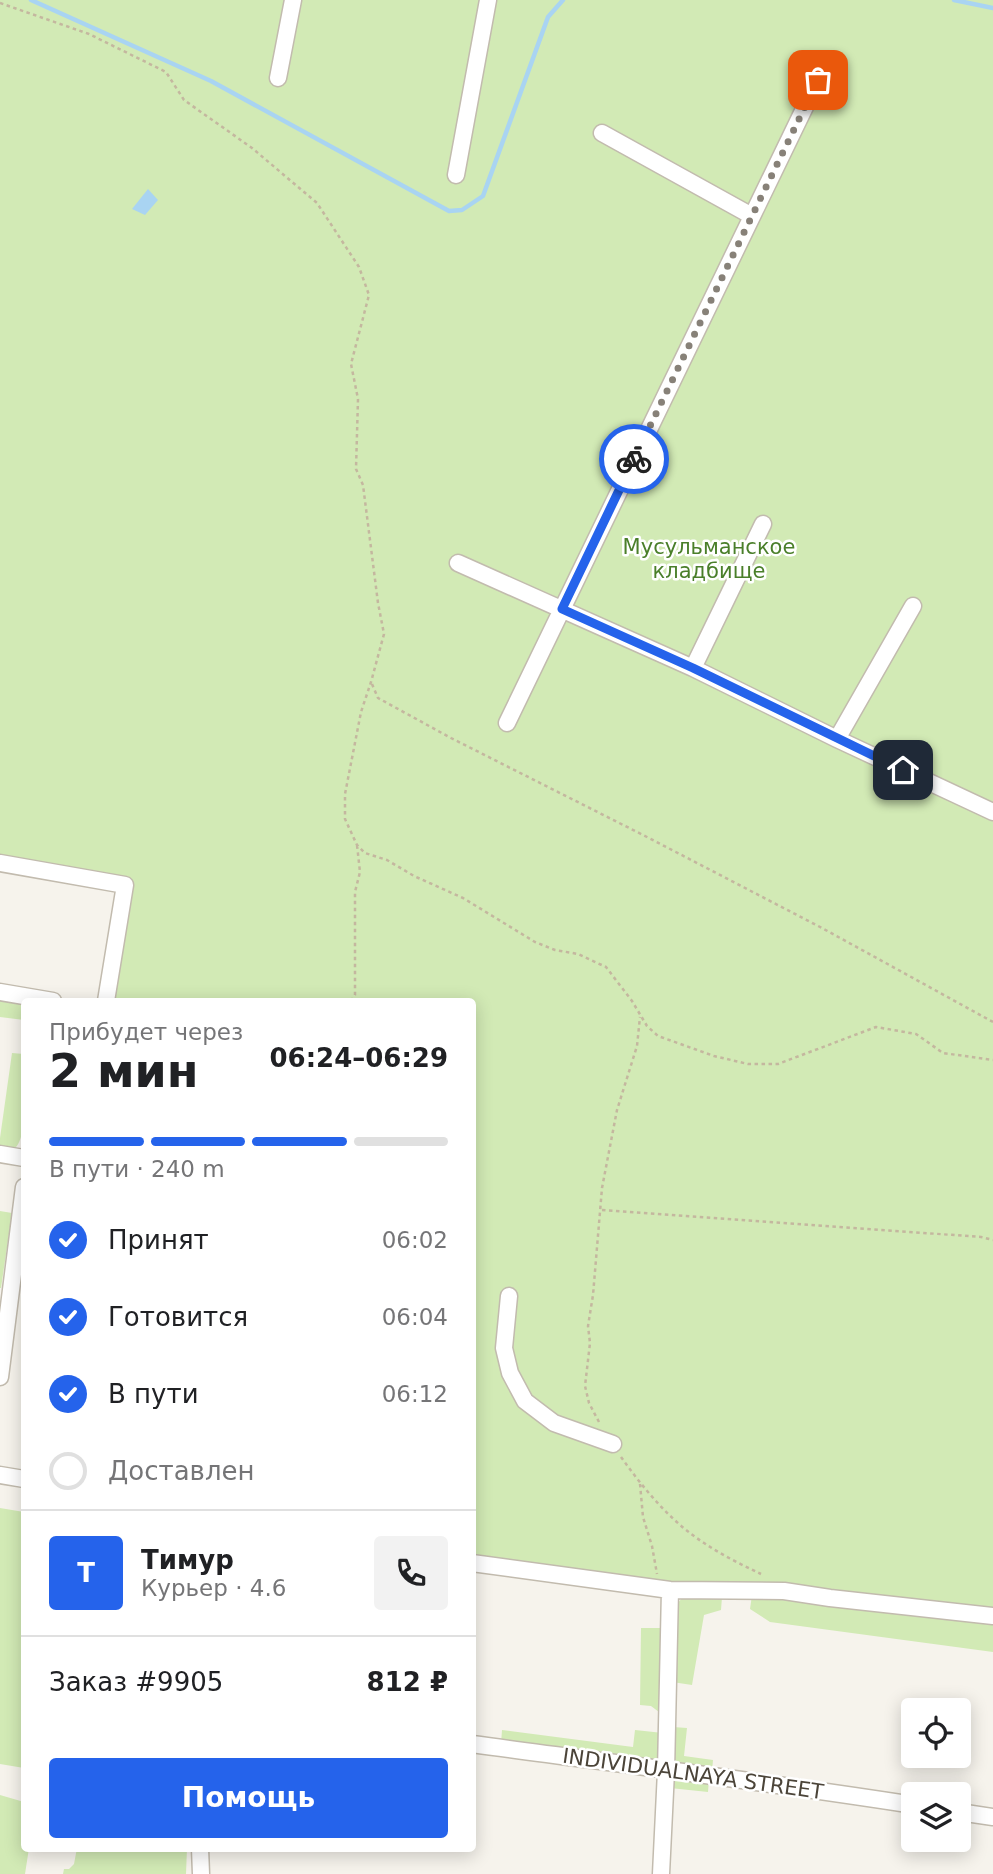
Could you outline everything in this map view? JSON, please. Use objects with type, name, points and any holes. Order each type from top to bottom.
[{"type":"street","points":[[278,78],[293,0]]},
{"type":"street","points":[[456,175],[488,0]]},
{"type":"street","points":[[507,723],[818,80]]},
{"type":"street","points":[[602,133],[752,216]]},
{"type":"street","points":[[693,668],[763,524]]},
{"type":"street","points":[[458,563],[693,668],[993,812]]},
{"type":"street","points":[[837,739],[913,606]]},
{"type":"street","points":[[0,863],[125,885],[106,998]]},
{"type":"street","points":[[0,992],[35,998]]},
{"type":"street","points":[[0,1154],[21,1158]]},
{"type":"street","points":[[1,1367],[21,1210]]},
{"type":"street","points":[[509,1296],[504,1348],[510,1373],[525,1401],[554,1423],[613,1444]]},
{"type":"street","points":[[0,1475],[21,1478]]},
{"type":"street","points":[[476,1564],[663,1589],[784,1591],[993,1616]]},
{"type":"street","points":[[661,1874],[666,1771],[663,1589]]},
{"type":"street","name":"INDIVIDUALNAYA STREET","points":[[476,1745],[760,1781],[901,1803]]},
{"type":"street","points":[[971,1814],[993,1817]]},
{"type":"street","points":[[200,1852],[201,1874]]},
{"type":"path","points":[[0,3],[89,34],[166,72],[184,100],[253,148],[317,203],[359,267],[369,295],[351,364],[358,399],[356,470],[363,485],[384,634],[361,712],[345,794],[345,819],[357,845],[360,872],[355,892],[353,998]]},
{"type":"path","points":[[371,682],[378,698],[822,928],[993,1022]]},
{"type":"path","points":[[357,845],[365,853],[387,860],[414,876],[463,898],[535,942],[555,950],[578,954],[606,967],[647,1026],[658,1035],[714,1056],[748,1064],[778,1064],[876,1027],[916,1034],[943,1053],[993,1060]]},
{"type":"path","points":[[640,1016],[637,1045],[617,1110],[602,1188],[588,1326],[590,1343],[586,1386],[589,1403],[640,1483],[672,1519],[703,1543],[767,1577],[784,1591]]},
{"type":"path","points":[[601,1210],[993,1240]]},
{"type":"path","points":[[640,1483],[643,1517],[663,1589]]},
{"type":"green space","name":"Мусульманское кладбище","points":[[0,0],[993,0],[993,1616],[830,1598],[670,1590],[476,1563],[476,998],[109,998],[129,877],[0,855]]},
{"type":"green space","points":[[0,998],[21,1002],[21,1020],[0,1017]]},
{"type":"green space","points":[[12,1053],[21,1054],[21,1137],[16,1147],[0,1147]]},
{"type":"green space","points":[[0,1211],[12,1213],[1,1288],[0,1288]]},
{"type":"green space","points":[[0,1508],[21,1512],[21,1768],[0,1764]]},
{"type":"green space","points":[[685,1595],[722,1597],[721,1610],[704,1615],[692,1685],[672,1682],[675,1606]]},
{"type":"green space","points":[[752,1595],[993,1623],[993,1652],[770,1622],[750,1609]]},
{"type":"green space","points":[[641,1628],[662,1628],[662,1712],[651,1706],[640,1705]]},
{"type":"green space","points":[[673,1727],[687,1728],[684,1756],[713,1760],[712,1771],[672,1765]]},
{"type":"green space","points":[[502,1730],[633,1747],[635,1730],[663,1733],[659,1763],[501,1744]]},
{"type":"green space","points":[[670,1778],[709,1779],[708,1792],[670,1788]]},
{"type":"green space","points":[[0,1795],[21,1801],[21,1852],[28,1852],[25,1874],[0,1874]]},
{"type":"green space","points":[[76,1852],[187,1852],[186,1874],[63,1874],[64,1869],[69,1869],[74,1864]]},
{"type":"water","points":[[148,189],[158,200],[145,215],[132,209]]},
{"type":"waterway","points":[[31,0],[211,81],[449,211],[462,210],[483,196],[548,17],[563,0]]},
{"type":"waterway","points":[[954,0],[993,8]]},
{"type":"way so far","points":[[634,459],[818,80]]},
{"type":"route","points":[[634,459],[562,609],[693,668],[903,770]]}]
